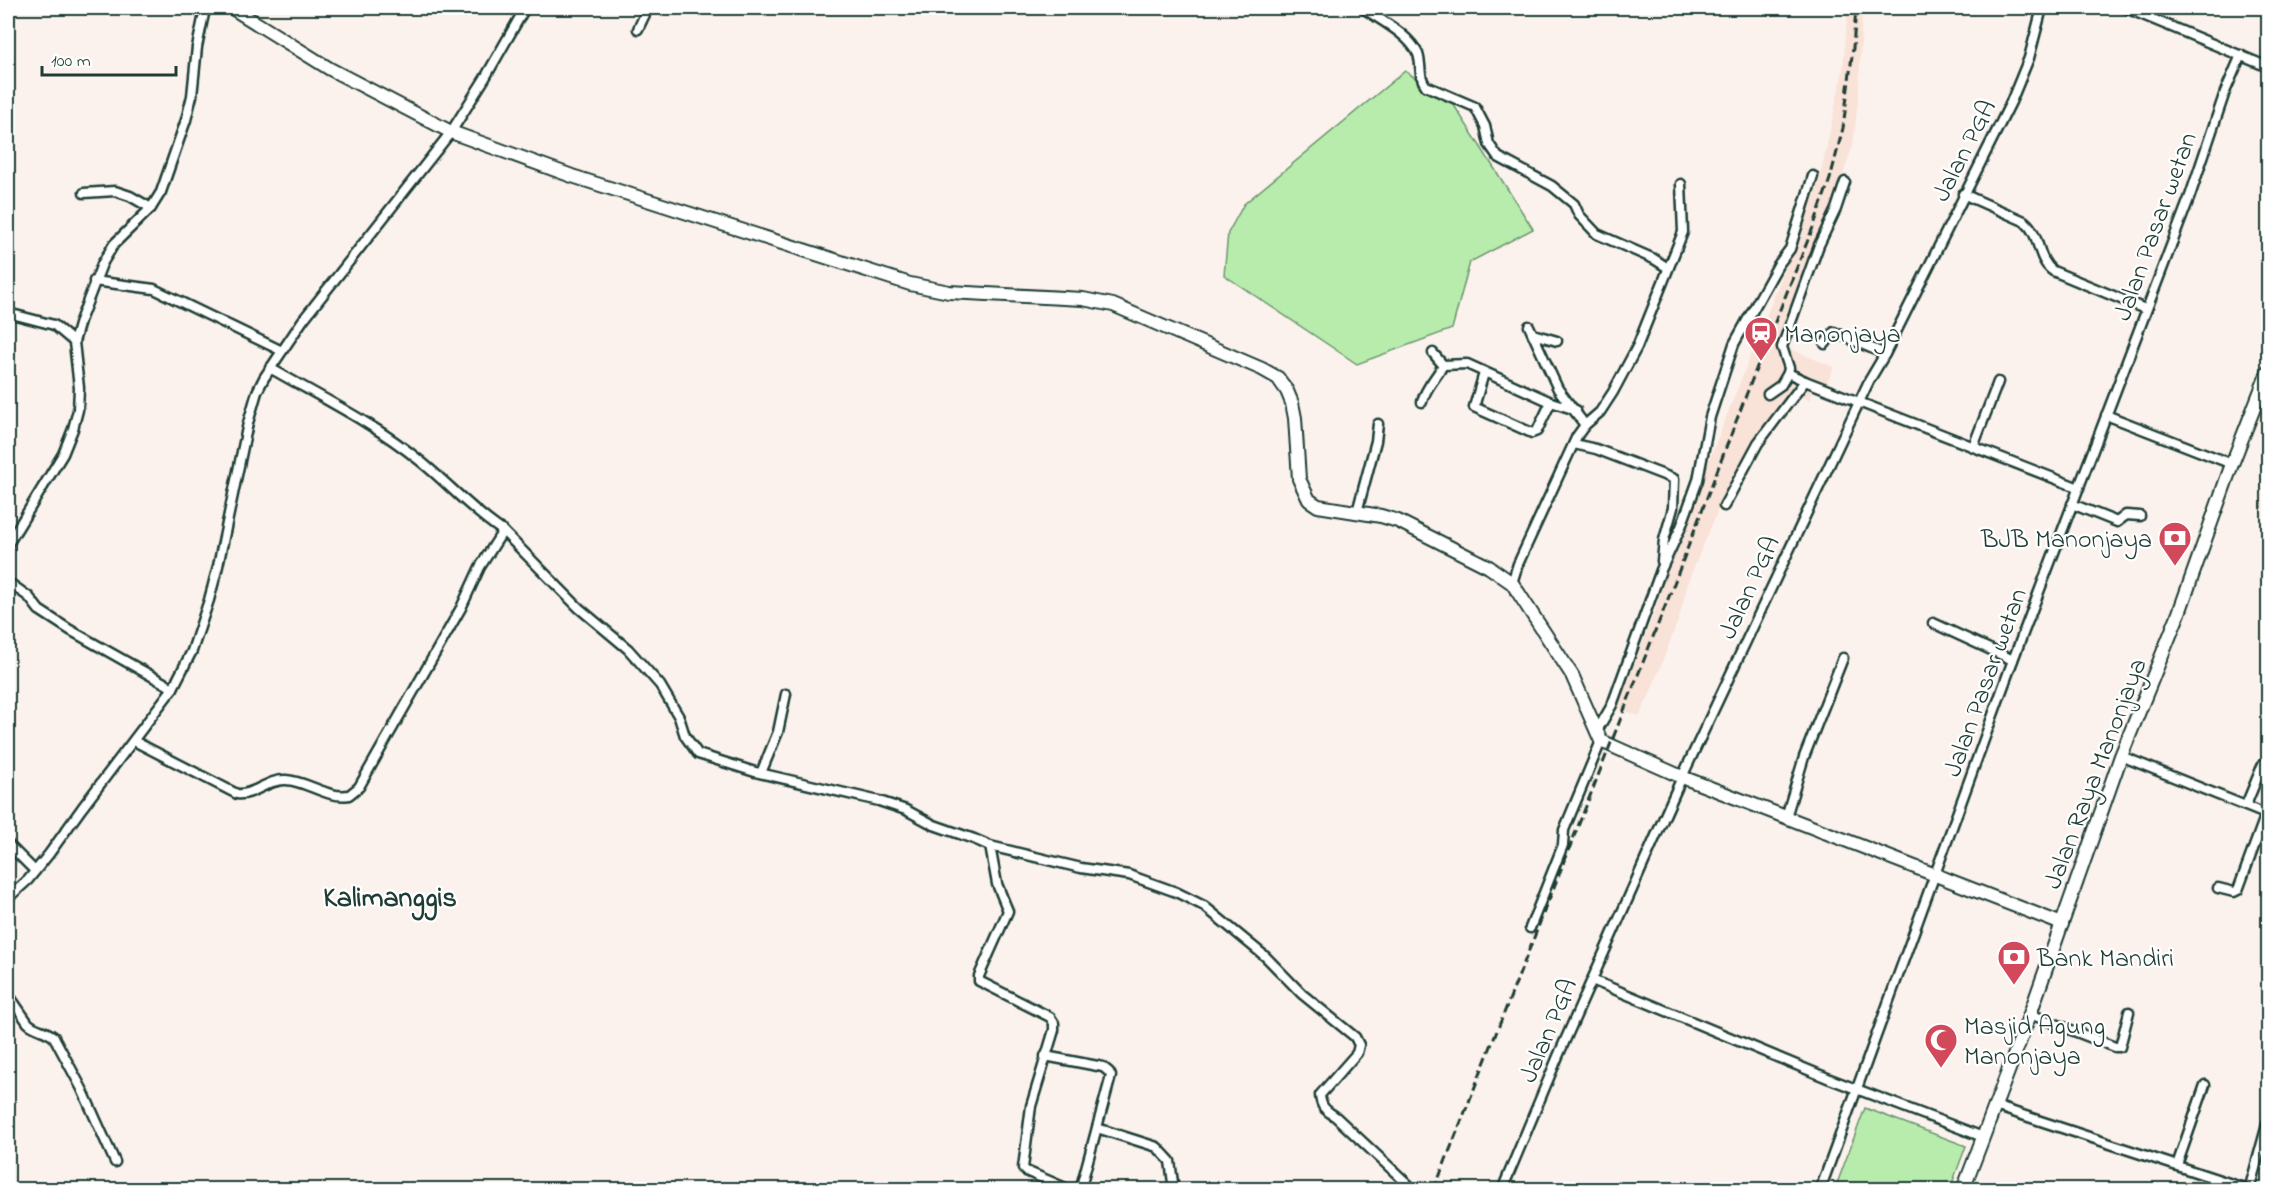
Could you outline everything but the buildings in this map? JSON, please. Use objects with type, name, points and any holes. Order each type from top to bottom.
[{"type":"main road","points":[[232,8],[330,69],[451,132],[572,176],[910,284],[949,292],[1083,299],[1113,305],[1263,369],[1278,378],[1292,403],[1299,479],[1309,500],[1329,508],[1390,519],[1433,537],[1489,567],[1512,583],[1572,675],[1600,735],[1682,777],[2062,924]]},
{"type":"main road","name":"Jalan Raya Manonjaya","points":[[1963,1190],[2030,1014],[2121,756],[2179,613],[2232,464],[2268,372]]},
{"type":"street","points":[[8,544],[63,454],[73,429],[80,388],[74,342],[102,264],[114,244],[151,208],[161,192],[186,120],[192,96],[196,47],[204,14],[208,8]]},
{"type":"street","points":[[8,898],[35,871],[134,741],[166,683],[192,651],[218,566],[248,423],[257,392],[270,368],[410,182],[451,132],[525,8]]},
{"type":"street","points":[[638,29],[648,8]]},
{"type":"street","points":[[1363,8],[1412,45],[1419,57],[1420,77],[1426,86],[1475,107],[1485,126],[1488,144],[1498,157],[1552,186],[1574,204],[1588,227],[1597,234],[1654,259],[1668,268]]},
{"type":"street","name":"Jalan PGA","points":[[1502,1190],[1682,777],[1860,402],[2015,91],[2029,58],[2042,8]]},
{"type":"street","points":[[2126,8],[2268,68]]},
{"type":"street","name":"Jalan Pasar wetan","points":[[1820,1190],[2013,660],[2190,196],[2225,92],[2241,55]]},
{"type":"street","points":[[1530,928],[1563,845],[1564,830],[1661,570],[1681,527],[1698,480],[1710,417],[1734,344],[1778,265],[1790,249],[1813,176]]},
{"type":"street","points":[[1768,394],[1781,385],[1788,373],[1789,368],[1782,347],[1845,182]]},
{"type":"street","points":[[1512,583],[1518,564],[1574,444],[1585,424],[1600,412],[1626,371],[1683,232],[1681,184]]},
{"type":"street","points":[[84,193],[116,191],[151,208]]},
{"type":"street","points":[[1964,194],[2024,221],[2030,226],[2045,266],[2145,309]]},
{"type":"street","points":[[94,281],[154,289],[282,351]]},
{"type":"street","points":[[8,313],[54,325],[74,342]]},
{"type":"street","points":[[1557,341],[1531,330],[1558,388],[1585,424]]},
{"type":"street","points":[[1825,344],[1834,332],[1885,354]]},
{"type":"street","points":[[1432,352],[1443,365]]},
{"type":"street","points":[[1443,365],[1467,364],[1551,402],[1576,410]]},
{"type":"street","points":[[1422,402],[1425,392],[1443,365]]},
{"type":"street","points":[[270,368],[377,430],[419,460],[481,515],[503,531],[579,608],[628,649],[660,685],[679,717],[685,736],[698,754],[761,773],[879,801],[906,810],[934,825],[990,846],[1081,868],[1129,875],[1176,892],[1204,906],[1266,957],[1302,994],[1355,1037],[1359,1045],[1357,1053],[1320,1095],[1322,1108],[1336,1117],[1414,1190]]},
{"type":"street","points":[[1484,373],[1474,407],[1532,433],[1537,431],[1551,402]]},
{"type":"street","points":[[1788,373],[2079,488]]},
{"type":"street","points":[[1724,506],[1758,443],[1805,381]]},
{"type":"street","points":[[1973,447],[1998,382]]},
{"type":"street","points":[[2106,415],[2232,464]]},
{"type":"street","points":[[1357,512],[1376,441],[1378,424]]},
{"type":"street","points":[[1574,444],[1596,449],[1674,479],[1674,508],[1664,540],[1661,570]]},
{"type":"street","points":[[2072,504],[2117,522],[2126,515],[2140,516]]},
{"type":"street","points":[[134,741],[237,794],[246,794],[273,781],[285,780],[338,796],[350,795],[359,787],[460,608],[480,567],[503,531]]},
{"type":"street","points":[[8,582],[28,597],[39,610],[70,630],[166,683]]},
{"type":"street","points":[[1934,623],[2013,660]]},
{"type":"street","points":[[1786,818],[1804,757],[1843,658]]},
{"type":"street","points":[[761,773],[778,732],[786,694]]},
{"type":"street","points":[[2121,756],[2267,814],[2238,890],[2234,892],[2217,888]]},
{"type":"street","points":[[2246,805],[2263,764]]},
{"type":"street","points":[[8,844],[35,871]]},
{"type":"street","points":[[990,846],[997,884],[1008,911],[979,976],[979,981],[1052,1020],[1054,1030],[1031,1106],[1023,1168],[1070,1190]]},
{"type":"street","points":[[1592,980],[1830,1079],[1983,1137]]},
{"type":"street","points":[[8,994],[28,1023],[54,1037],[67,1065],[82,1089],[115,1162]]},
{"type":"street","points":[[2030,1014],[2120,1047],[2129,1012]]},
{"type":"street","points":[[1045,1056],[1103,1067],[1109,1072],[1111,1081],[1080,1190]]},
{"type":"street","points":[[2177,1165],[2205,1085]]},
{"type":"street","points":[[1995,1106],[2250,1189],[2268,1121]]},
{"type":"street","points":[[1097,1128],[1157,1147],[1170,1161],[1174,1190]]},
{"type":"shaded area","points":[[1848,8],[1862,8],[1859,92],[1853,145],[1780,345],[1834,367],[1824,390],[1815,387],[1809,400],[1791,393],[1769,421],[1724,496],[1689,579],[1679,618],[1650,694],[1639,716],[1617,708],[1655,611],[1666,569],[1813,198],[1822,168],[1843,69]]},
{"type":"green space","points":[[1405,71],[1452,102],[1533,229],[1470,262],[1452,329],[1357,364],[1224,275],[1228,233],[1244,204]]},
{"type":"green space","points":[[1865,1108],[1966,1146],[1950,1189],[1835,1189]]},
{"type":"railway","points":[[1434,1190],[1814,225],[1830,179],[1843,128],[1856,8]]},
{"type":"place","name":"Manonjaya","points":[[1761,362]]},
{"type":"place","name":"BJB Manonjaya","points":[[2175,567]]},
{"type":"place","name":"Bank Mandiri","points":[[2014,986]]},
{"type":"place","name":"Masjid Agung Manonjaya","points":[[1941,1069]]},
{"type":"district","name":"Kalimanggis","points":[[390,896]]}]
